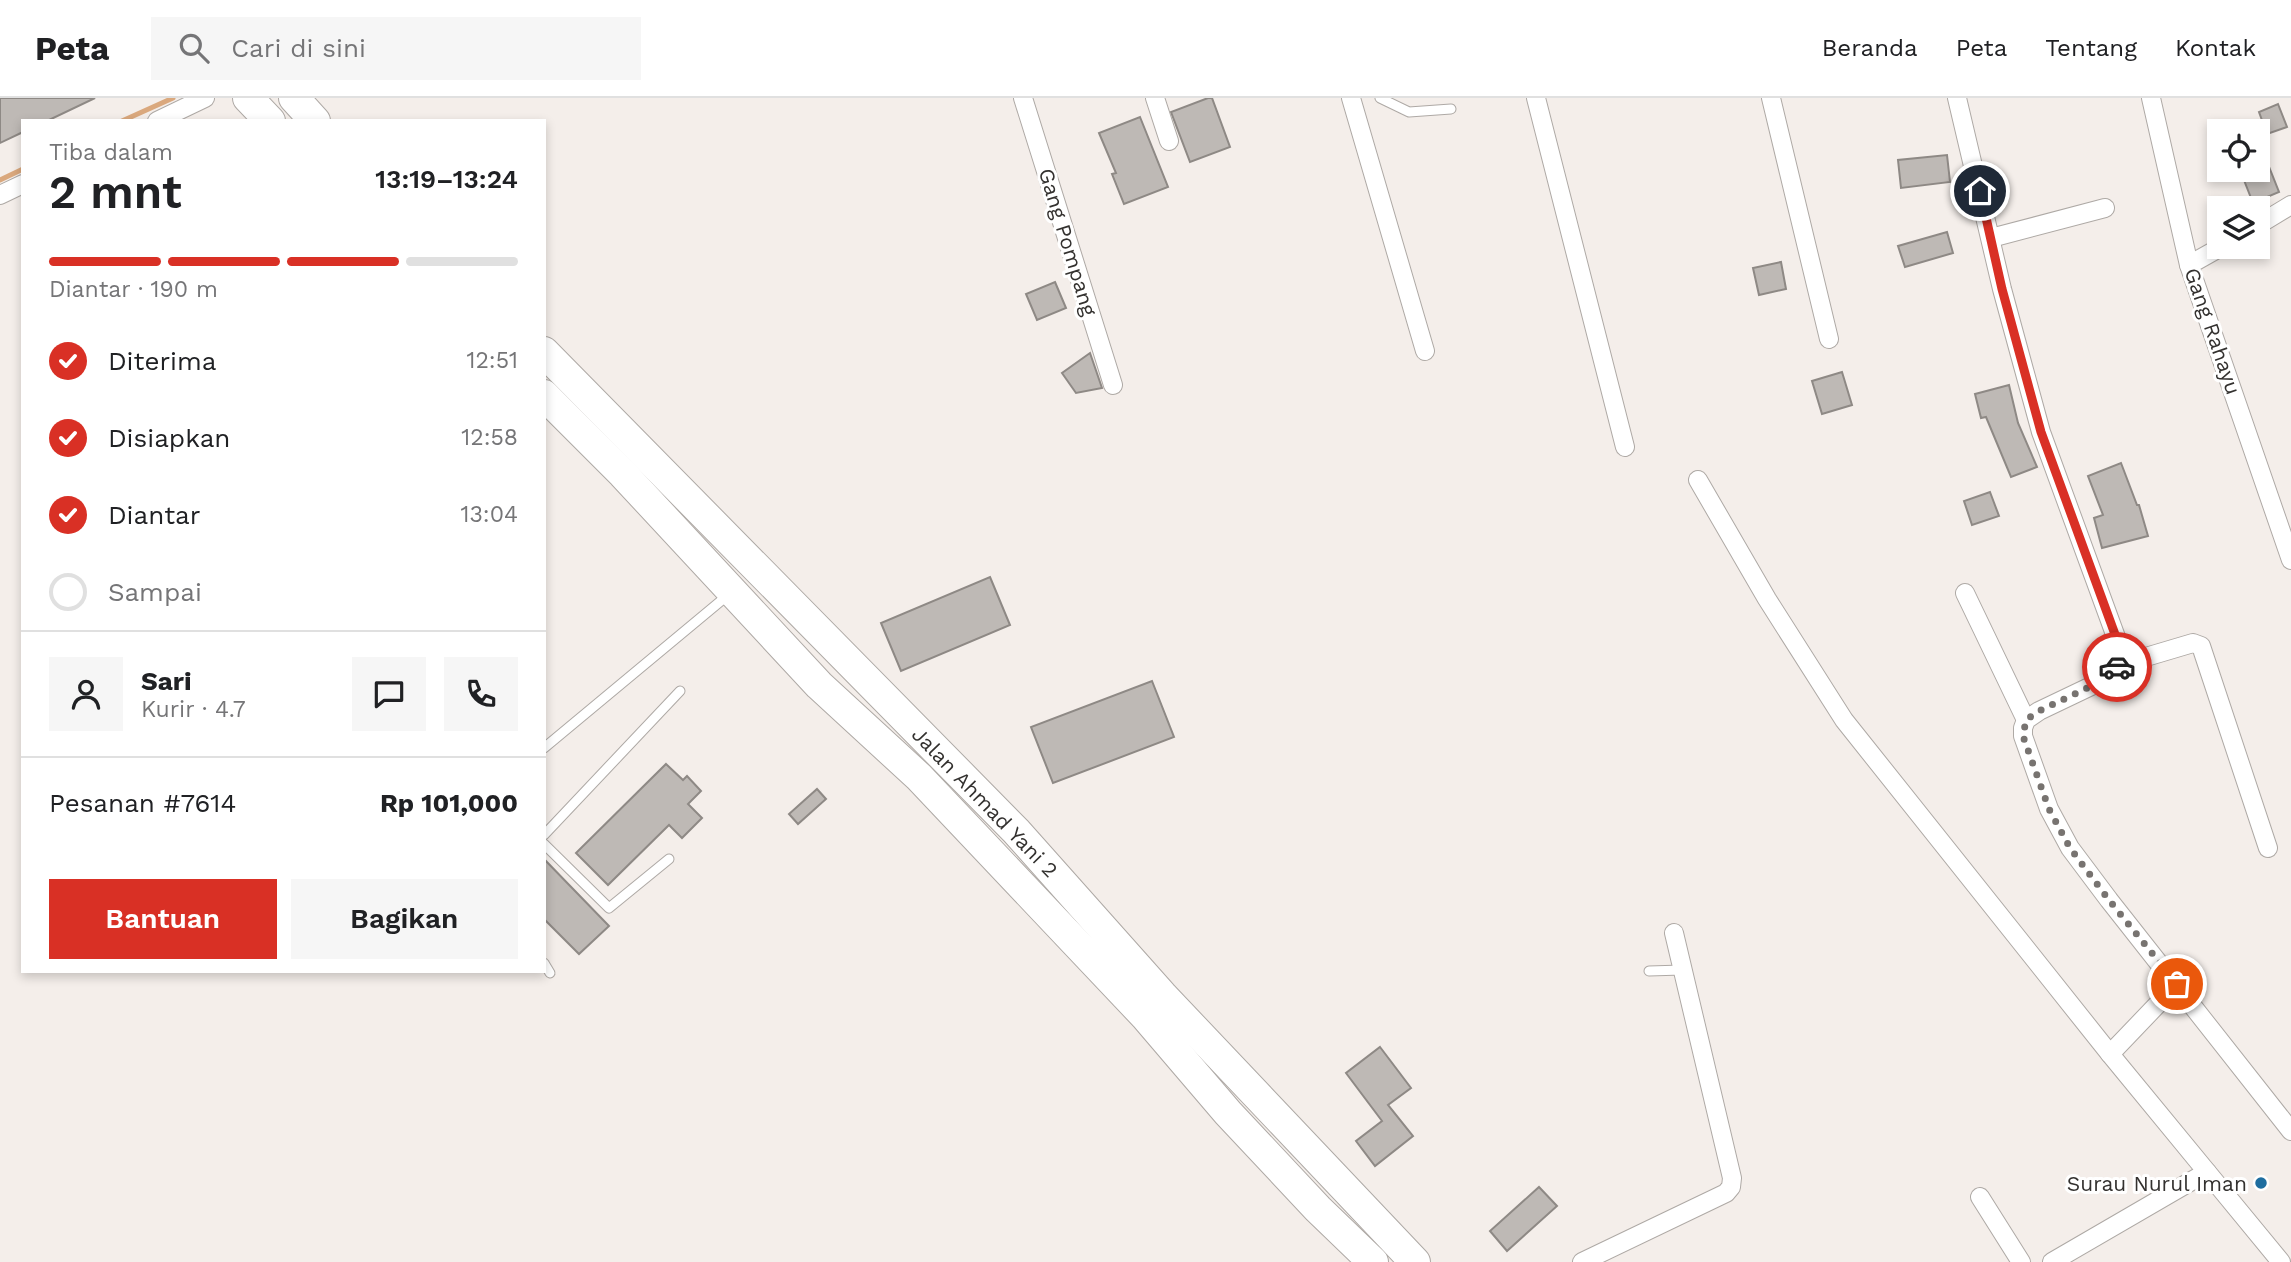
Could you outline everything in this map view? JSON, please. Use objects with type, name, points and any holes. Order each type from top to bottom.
[{"type":"highway","points":[[248,98],[268,119]]},
{"type":"highway","points":[[294,98],[313,119]]},
{"type":"highway","name":"Jalan Ahmad Yani 2","points":[[546,354],[1016,831],[1162,995],[1415,1262]]},
{"type":"highway","name":"Jalan Ahmad Yani 2","points":[[546,397],[623,474],[819,685],[919,777],[1146,1017],[1255,1142],[1373,1262]]},
{"type":"street","points":[[161,119],[205,98]]},
{"type":"street","name":"Gang Pompang","points":[[1023,98],[1113,385]]},
{"type":"street","points":[[1155,98],[1169,141]]},
{"type":"street","points":[[1351,98],[1425,351]]},
{"type":"street","points":[[1536,98],[1625,447]]},
{"type":"street","points":[[1771,98],[1829,338]]},
{"type":"street","points":[[1957,98],[2002,289],[2041,432],[2120,648],[2119,665]]},
{"type":"street","name":"Gang Rahayu","points":[[2151,98],[2189,265],[2291,560]]},
{"type":"street","points":[[0,195],[21,185]]},
{"type":"street","points":[[2270,218],[2291,205]]},
{"type":"street","points":[[1991,238],[2105,208]]},
{"type":"street","points":[[2189,265],[2207,255]]},
{"type":"street","points":[[1698,480],[1767,599],[1844,720],[2109,1054],[2281,1262]]},
{"type":"street","points":[[1965,593],[2026,720],[2023,736],[2049,809],[2070,848],[2291,1131]]},
{"type":"street","points":[[2026,720],[2106,679],[2119,665],[2193,643],[2201,646],[2268,848]]},
{"type":"street","points":[[1582,1262],[1726,1193],[1731,1187],[1732,1178],[1674,933]]},
{"type":"street","points":[[2109,1054],[2177,984]]},
{"type":"street","points":[[2052,1262],[2207,1172]]},
{"type":"street","points":[[1980,1196],[2021,1262]]},
{"type":"lane","points":[[1380,98],[1409,112],[1451,109]]},
{"type":"lane","points":[[546,746],[733,591]]},
{"type":"lane","points":[[546,833],[680,691]]},
{"type":"lane","points":[[546,846],[609,908],[669,859]]},
{"type":"lane","points":[[546,966],[550,973]]},
{"type":"lane","points":[[1649,971],[1682,970]]},
{"type":"building","points":[[0,98],[95,98],[51,119],[21,119],[21,133],[0,143]]},
{"type":"building","points":[[1212,98],[1230,147],[1190,162],[1171,112]]},
{"type":"building","points":[[2278,104],[2287,127],[2270,133],[2270,119],[2262,119],[2259,112]]},
{"type":"building","points":[[1140,117],[1168,187],[1124,204],[1112,174],[1116,173],[1099,133]]},
{"type":"building","points":[[1947,155],[1950,182],[1901,188],[1898,160]]},
{"type":"building","points":[[2270,169],[2279,192],[2270,196],[2250,196],[2245,182],[2270,182]]},
{"type":"building","points":[[1947,232],[1953,253],[1905,267],[1898,246]]},
{"type":"building","points":[[1781,262],[1786,289],[1759,295],[1753,268]]},
{"type":"building","points":[[1055,282],[1066,308],[1037,320],[1026,294]]},
{"type":"building","points":[[1090,353],[1102,388],[1076,393],[1062,373]]},
{"type":"building","points":[[1842,372],[1852,405],[1822,414],[1812,381]]},
{"type":"building","points":[[2009,385],[2018,423],[2037,467],[2011,477],[1986,417],[1981,418],[1975,394]]},
{"type":"building","points":[[2121,463],[2139,505],[2148,536],[2102,548],[2094,518],[2103,515],[2088,476]]},
{"type":"building","points":[[1990,492],[1999,516],[1972,525],[1964,501]]},
{"type":"building","points":[[990,577],[1010,625],[901,671],[881,623]]},
{"type":"building","points":[[1152,681],[1174,737],[1053,783],[1031,727]]},
{"type":"building","points":[[666,764],[683,780],[687,776],[701,791],[688,804],[702,818],[682,838],[669,825],[608,885],[576,853]]},
{"type":"building","points":[[817,789],[826,799],[798,824],[789,814]]},
{"type":"building","points":[[546,861],[609,926],[579,954],[546,921]]},
{"type":"building","points":[[1380,1047],[1411,1088],[1388,1105],[1413,1136],[1375,1166],[1356,1141],[1382,1121],[1346,1073]]},
{"type":"building","points":[[1539,1187],[1557,1206],[1507,1251],[1490,1231]]},
{"type":"waterway","points":[[126,119],[173,98]]},
{"type":"waterway","points":[[0,180],[21,170]]},
{"type":"way so far","points":[[2117,667],[2106,679],[2026,720],[2023,736],[2049,809],[2070,848],[2177,984]]},
{"type":"place","name":"Surau Nurul Iman","points":[[2261,1183]]},
{"type":"route","points":[[1980,191],[2002,289],[2041,432],[2120,648],[2117,667]]}]
